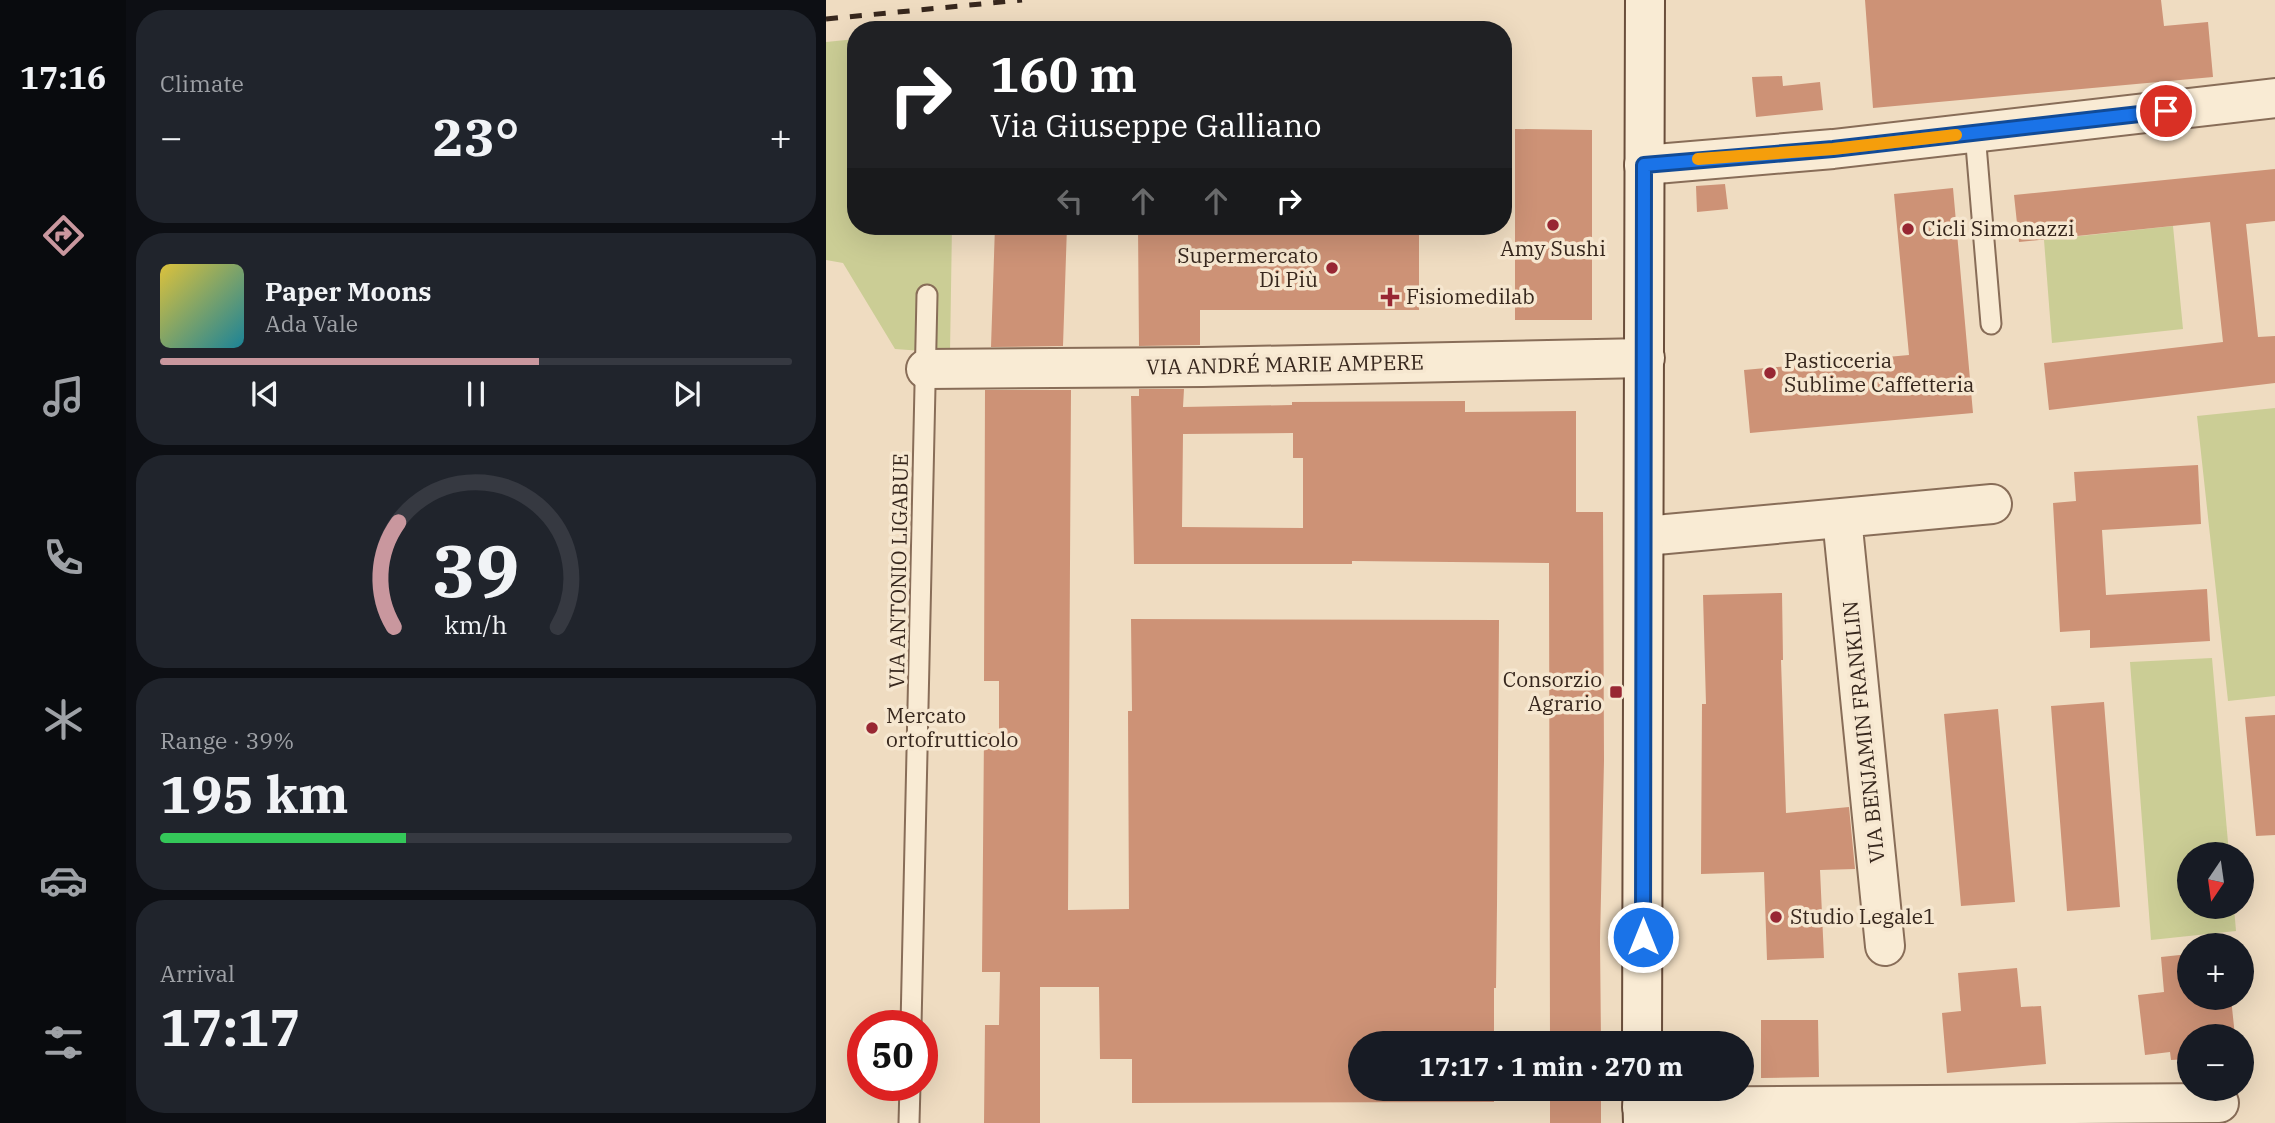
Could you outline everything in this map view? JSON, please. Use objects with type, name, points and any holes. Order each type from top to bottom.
[{"type":"street","points":[[1643,1031],[1645,0]]},
{"type":"street","points":[[1644,165],[1833,149],[2275,98]]},
{"type":"street","name":"VIA ANDRÉ MARIE AMPERE","points":[[926,369],[1203,367],[1645,358]]},
{"type":"street","points":[[1645,536],[1992,504]]},
{"type":"street","name":"VIA BENJAMIN FRANKLIN","points":[[1842,518],[1885,946]]},
{"type":"street","points":[[1642,1106],[2219,1103]]},
{"type":"lane","points":[[1975,133],[1991,324]]},
{"type":"lane","name":"VIA ANTONIO LIGABUE","points":[[911,1010],[927,295]]},
{"type":"lane","points":[[909,1123],[910,1101]]},
{"type":"green space","points":[[847,40],[847,235],[952,235],[950,353],[895,349],[843,263],[826,260],[826,42]]},
{"type":"green space","points":[[2173,226],[2183,329],[2052,343],[2044,240]]},
{"type":"green space","points":[[2275,408],[2275,696],[2228,701],[2197,416]]},
{"type":"green space","points":[[2212,658],[2228,842],[2177,842],[2177,919],[2235,919],[2236,931],[2177,933],[2177,937],[2151,940],[2130,662]]},
{"type":"building","points":[[1865,0],[2161,0],[2164,26],[2208,22],[2213,77],[1873,108]]},
{"type":"building","points":[[1782,76],[1783,86],[1820,82],[1823,110],[1756,117],[1752,77]]},
{"type":"building","name":"Amy Sushi","points":[[1515,129],[1592,130],[1592,320],[1515,320]]},
{"type":"building","points":[[2275,169],[2275,221],[2246,224],[2258,337],[2275,336],[2275,383],[2049,410],[2044,363],[2223,342],[2210,222],[2019,242],[2014,195]]},
{"type":"building","points":[[1725,184],[1728,209],[1697,212],[1696,186]]},
{"type":"building","points":[[1953,188],[1973,413],[1750,433],[1744,370],[1909,355],[1894,194]]},
{"type":"building","points":[[995,235],[1067,235],[1063,346],[991,347]]},
{"type":"building","points":[[1138,235],[1419,235],[1419,310],[1200,310],[1200,345],[1139,346]]},
{"type":"building","points":[[1139,389],[1184,389],[1183,407],[1292,405],[1292,402],[1465,401],[1465,412],[1576,411],[1576,512],[1603,512],[1601,1031],[1550,1031],[1549,563],[1352,561],[1352,564],[1134,564],[1131,396],[1139,396]],"holes":[[[1293,433],[1293,458],[1303,458],[1303,528],[1182,527],[1183,434]]]},
{"type":"building","points":[[985,390],[1071,390],[1068,910],[1129,909],[1128,711],[1132,711],[1131,619],[1499,620],[1494,1031],[1348,1031],[1348,1101],[1494,1102],[1132,1103],[1132,1059],[1100,1059],[1099,987],[1040,987],[1040,1123],[984,1123],[985,1025],[999,1025],[1000,972],[982,972],[984,733],[999,733],[999,681],[984,681]]},
{"type":"building","points":[[2198,465],[2201,524],[2102,530],[2106,595],[2207,589],[2210,641],[2090,648],[2090,630],[2060,632],[2053,503],[2076,501],[2074,472]]},
{"type":"building","points":[[1782,593],[1781,660],[1786,813],[1849,807],[1855,869],[1820,870],[1824,958],[1767,960],[1764,872],[1701,874],[1702,704],[1706,704],[1703,595]]},
{"type":"building","points":[[2104,702],[2120,907],[2067,911],[2051,706]]},
{"type":"building","points":[[1998,709],[2015,902],[1961,906],[1944,714]]},
{"type":"building","points":[[2275,715],[2275,835],[2256,836],[2245,717]]},
{"type":"building","points":[[2177,955],[2177,1010],[2232,1010],[2234,1024],[2177,1024],[2177,1060],[2171,1060],[2170,1052],[2145,1055],[2138,995],[2164,992],[2161,957]]},
{"type":"building","points":[[2017,968],[2021,1007],[2041,1006],[2046,1064],[1947,1073],[1942,1013],[1961,1011],[1958,973]]},
{"type":"building","points":[[1761,1020],[1818,1020],[1819,1077],[1761,1078]]},
{"type":"building","points":[[1550,1101],[1601,1101],[1601,1123],[1550,1123]]},
{"type":"railway","points":[[826,19],[1022,0]]},
{"type":"slow traffic","points":[[1698,159],[1833,149],[1956,135]]},
{"type":"place","name":"Amy Sushi","points":[[1553,225]]},
{"type":"place","name":"Cicli Simonazzi","points":[[1908,229]]},
{"type":"place","name":"Supermercato Di Più","points":[[1332,268]]},
{"type":"place","name":"Fisiomedilab","points":[[1390,297]]},
{"type":"place","name":"Pasticceria Sublime Caffetteria","points":[[1770,373]]},
{"type":"place","name":"Consorzio Agrario","points":[[1616,692]]},
{"type":"place","name":"Mercato ortofrutticolo","points":[[872,728]]},
{"type":"place","name":"Studio Legale1","points":[[1776,917]]},
{"type":"route","points":[[1643,937],[1644,165],[1833,149],[2166,111]]}]
